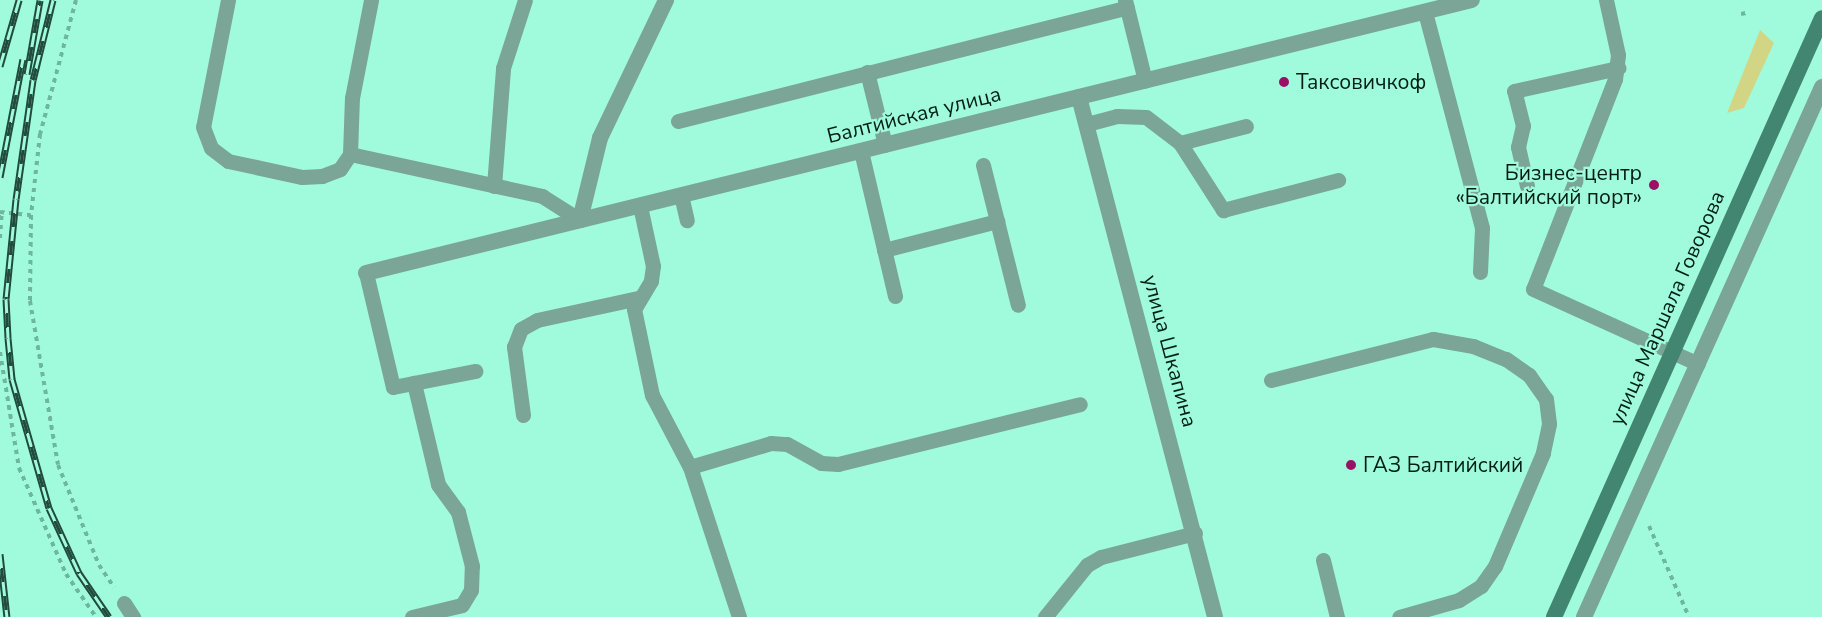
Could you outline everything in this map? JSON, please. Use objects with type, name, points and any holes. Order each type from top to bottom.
[{"type":"main road","name":"улица Маршала Говорова","points":[[1554,617],[1822,18]]},
{"type":"street","points":[[580,220],[600,138],[666,0]]},
{"type":"street","name":"Балтийская улица","points":[[366,273],[1472,0]]},
{"type":"street","points":[[1584,617],[1822,87]]},
{"type":"street","name":"улица Шкапина","points":[[1079,97],[1195,533],[1215,617]]},
{"type":"lane","points":[[228,0],[203,127],[211,148],[228,161],[302,177],[322,176],[340,169],[350,154],[352,98],[371,0]]},
{"type":"lane","points":[[494,186],[503,68],[525,0]]},
{"type":"lane","points":[[1605,0],[1618,68],[1533,289],[1698,364]]},
{"type":"lane","points":[[678,121],[1126,3],[1145,81]]},
{"type":"lane","points":[[1425,12],[1482,228],[1480,272]]},
{"type":"lane","points":[[1527,186],[1518,147],[1523,126],[1514,91],[1618,68]]},
{"type":"lane","points":[[867,72],[885,145]]},
{"type":"lane","points":[[1087,124],[1118,116],[1146,117],[1180,143],[1223,210],[1338,180]]},
{"type":"lane","points":[[1180,143],[1246,126]]},
{"type":"lane","points":[[861,151],[895,296]]},
{"type":"lane","points":[[350,154],[542,196],[580,220]]},
{"type":"lane","points":[[983,165],[1018,304]]},
{"type":"lane","points":[[681,195],[687,220]]},
{"type":"lane","points":[[640,206],[653,266],[651,281],[638,298],[636,321],[652,395],[690,467],[740,617]]},
{"type":"lane","points":[[884,250],[997,221]]},
{"type":"lane","points":[[366,273],[393,387],[475,371]]},
{"type":"lane","points":[[523,415],[514,347],[521,330],[537,320],[638,298]]},
{"type":"lane","points":[[1271,380],[1433,339],[1473,346],[1506,359],[1529,375],[1546,399],[1549,424],[1543,453],[1495,566],[1481,586],[1459,600],[1399,617]]},
{"type":"lane","points":[[412,617],[462,605],[471,590],[472,567],[458,512],[438,484],[414,383]]},
{"type":"lane","points":[[690,467],[771,443],[787,444],[821,463],[838,464],[1080,404]]},
{"type":"lane","points":[[1045,617],[1094,561],[1195,533]]},
{"type":"lane","points":[[1323,560],[1337,617]]},
{"type":"lane","points":[[124,603],[133,617]]},
{"type":"path","points":[[76,0],[40,134],[31,215],[30,301],[50,439],[79,521],[99,565],[124,603]]},
{"type":"path","points":[[0,238],[1,212],[31,215]]},
{"type":"path","points":[[0,352],[19,468],[66,574],[96,617]]},
{"type":"path","points":[[1649,525],[1689,617]]},
{"type":"green space","points":[[1760,30],[1774,43],[1744,108],[1727,113]]},
{"type":"railway","points":[[0,66],[19,0]]},
{"type":"railway","points":[[27,74],[40,0]]},
{"type":"railway","points":[[53,0],[33,80],[16,199],[6,299],[8,338],[12,379],[49,508],[79,573],[109,617]]},
{"type":"railway","points":[[0,177],[23,59]]},
{"type":"railway","points":[[0,554],[7,617]]},
{"type":"place","name":"Таксовичкоф","points":[[1284,82]]},
{"type":"place","name":"Бизнес-центр «Балтийский порт»","points":[[1654,185]]},
{"type":"place","name":"ГАЗ Балтийский","points":[[1351,465]]}]
